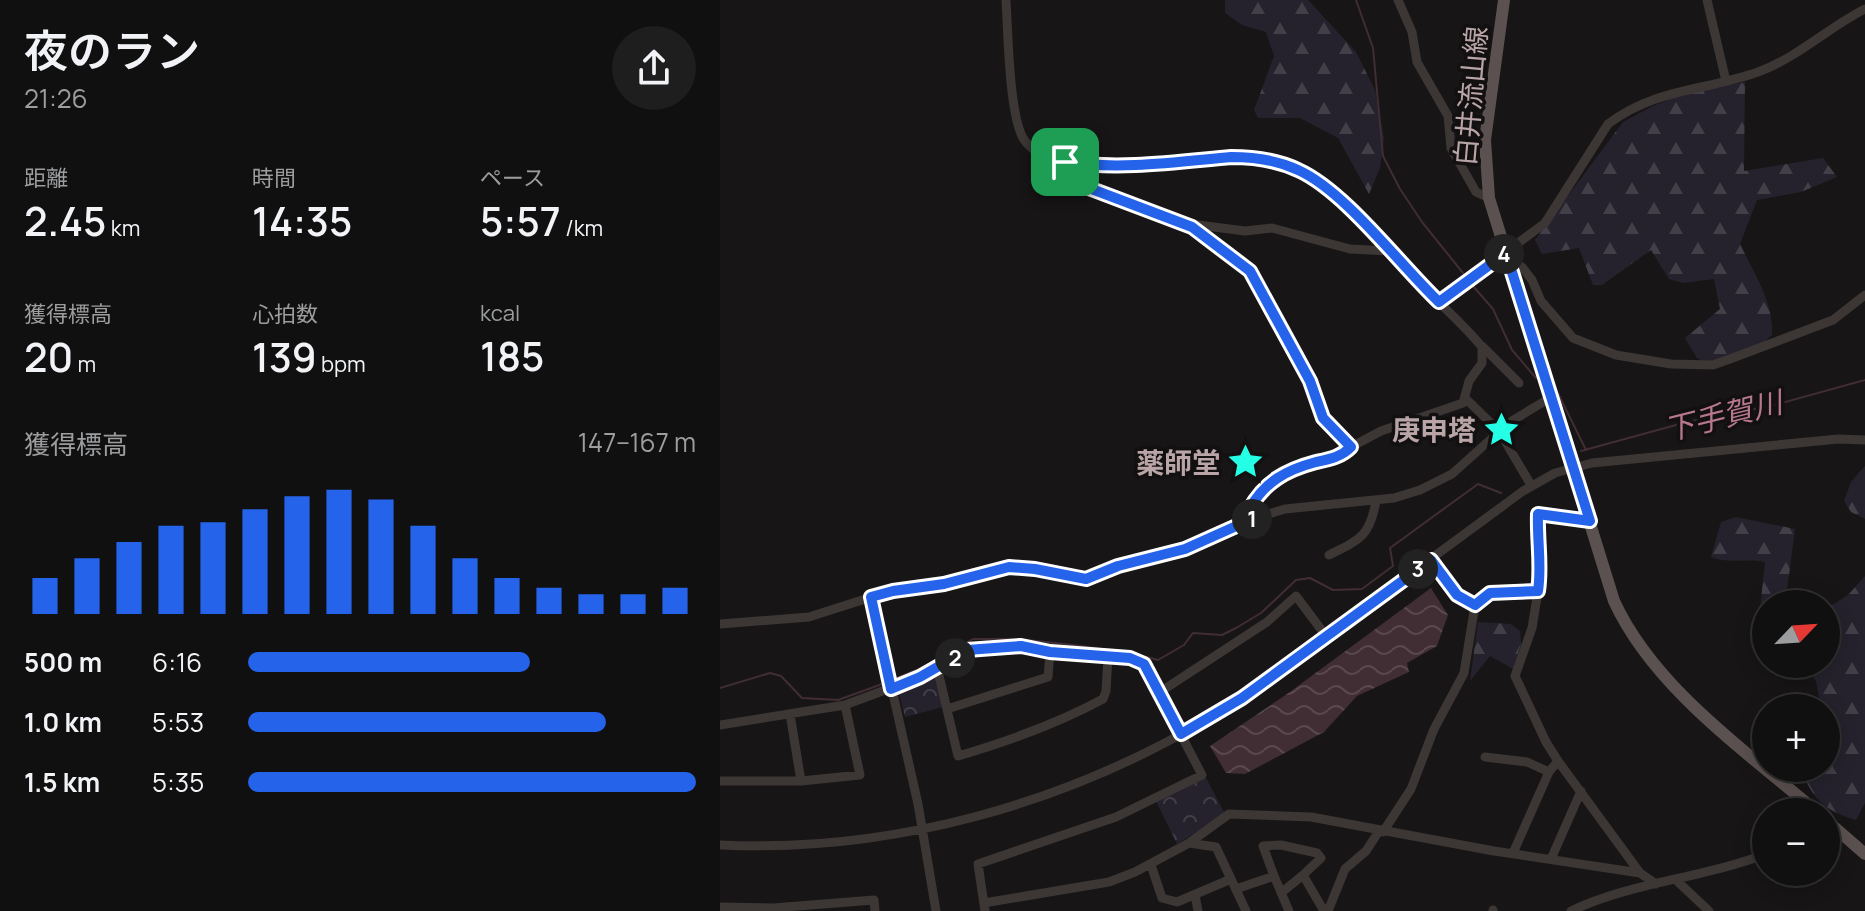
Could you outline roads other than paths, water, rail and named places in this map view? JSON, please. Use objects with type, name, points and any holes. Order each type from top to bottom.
[{"type":"main road","name":"白井流山線","points":[[1504,0],[1485,140],[1489,198],[1614,601],[1625,625],[1644,653],[1689,701],[1801,798]]},
{"type":"main road","points":[[1840,833],[1865,854]]},
{"type":"street","points":[[1006,0],[1012,83],[1022,134],[1032,147],[1062,161],[1103,166],[1255,157],[1300,170],[1334,196],[1519,383]]},
{"type":"street","points":[[1398,0],[1412,32],[1417,62],[1448,116],[1451,148],[1476,192],[1489,198]]},
{"type":"street","points":[[1707,0],[1726,81]]},
{"type":"street","points":[[1439,302],[1507,255],[1545,223],[1608,124],[1623,113],[1664,94],[1726,81],[1776,63],[1865,9]]},
{"type":"street","points":[[1062,161],[1065,173],[1081,185],[1192,227],[1250,271],[1310,381],[1323,418],[1351,447]]},
{"type":"street","points":[[1192,227],[1198,225],[1245,231],[1272,228],[1350,249],[1389,251]]},
{"type":"street","points":[[1507,255],[1522,267],[1541,301],[1573,338],[1616,355],[1671,364],[1713,365],[1833,320],[1865,295]]},
{"type":"street","points":[[1252,519],[1249,510],[1252,504],[1273,480],[1292,470],[1343,455],[1351,447],[1396,426],[1463,403],[1469,381],[1482,363],[1483,351],[1479,344]]},
{"type":"street","points":[[1465,398],[1499,431],[1531,485]]},
{"type":"street","points":[[720,624],[809,617],[893,591],[944,584],[1009,567],[1086,579],[1118,566],[1185,549],[1252,519],[1296,506],[1376,501],[1420,490],[1465,464],[1521,413],[1550,398]]},
{"type":"street","points":[[720,845],[815,843],[923,829],[1053,793],[1117,766],[1181,734],[1242,698],[1531,485],[1572,467],[1838,439],[1865,440]]},
{"type":"street","points":[[1329,555],[1357,541],[1372,524],[1376,501]]},
{"type":"street","points":[[1590,521],[1538,514],[1541,573],[1532,628],[1515,676],[1558,761],[1640,873],[1656,884]]},
{"type":"street","points":[[1431,560],[1457,595],[1475,605]]},
{"type":"street","points":[[1326,911],[1345,869],[1366,851],[1411,789],[1434,729],[1464,673],[1475,605],[1490,593],[1538,591]]},
{"type":"street","points":[[1160,692],[1267,622],[1296,596],[1326,636]]},
{"type":"street","points":[[871,597],[923,829],[936,911]]},
{"type":"street","points":[[720,725],[845,705],[890,683],[937,667],[967,650],[1021,646],[1050,652],[1138,660],[1144,664],[1202,775],[1116,817],[978,864],[984,907],[1109,882],[1151,865],[1229,814],[1311,817],[1640,873]]},
{"type":"street","points":[[947,709],[1048,677],[1050,652]]},
{"type":"street","points":[[937,667],[958,756],[1014,740],[1068,718],[1103,699],[1108,656]]},
{"type":"street","points":[[720,781],[801,781],[860,775],[845,705]]},
{"type":"street","points":[[790,714],[801,781]]},
{"type":"street","points":[[1485,757],[1527,762],[1549,772]]},
{"type":"street","points":[[1513,853],[1549,772],[1558,761]]},
{"type":"street","points":[[1551,859],[1581,791]]},
{"type":"street","points":[[1189,843],[1216,847],[1246,911]]},
{"type":"street","points":[[1281,893],[1321,858],[1317,853],[1281,845],[1263,846],[1274,876],[1281,893],[1289,911]]},
{"type":"street","points":[[1571,911],[1752,858]]},
{"type":"street","points":[[1151,865],[1162,898],[1177,902],[1231,879]]},
{"type":"street","points":[[1303,875],[1326,911]]},
{"type":"street","points":[[1236,889],[1274,876]]},
{"type":"street","points":[[1677,881],[1709,911]]},
{"type":"street","points":[[1195,895],[1198,911]]},
{"type":"street","points":[[720,907],[773,908],[874,900],[875,911]]},
{"type":"water","points":[[1431,588],[1448,615],[1437,646],[1407,663],[1409,672],[1357,696],[1324,732],[1245,774],[1226,773],[1210,746],[1287,694]]},
{"type":"waterway","points":[[1356,0],[1373,48],[1383,156],[1422,222],[1463,273]]},
{"type":"waterway","points":[[1473,286],[1493,309],[1512,350],[1536,378]]},
{"type":"waterway","points":[[1551,379],[1586,450]]},
{"type":"waterway","name":"下手賀川","points":[[1581,451],[1687,422],[1771,406],[1865,380]]},
{"type":"waterway","name":"下手賀川","points":[[894,679],[973,639],[1018,639],[1073,645],[1158,660],[1184,645],[1193,633],[1222,635],[1236,628],[1261,613],[1296,580],[1310,578],[1333,590],[1362,589],[1393,566],[1390,548],[1478,484],[1501,493]]},
{"type":"waterway","name":"下手賀川","points":[[720,688],[770,673],[781,676],[802,698],[838,700],[885,683]]},
{"type":"place","name":"庚申塔","points":[[1502,429]]},
{"type":"place","name":"薬師堂","points":[[1246,462]]}]
